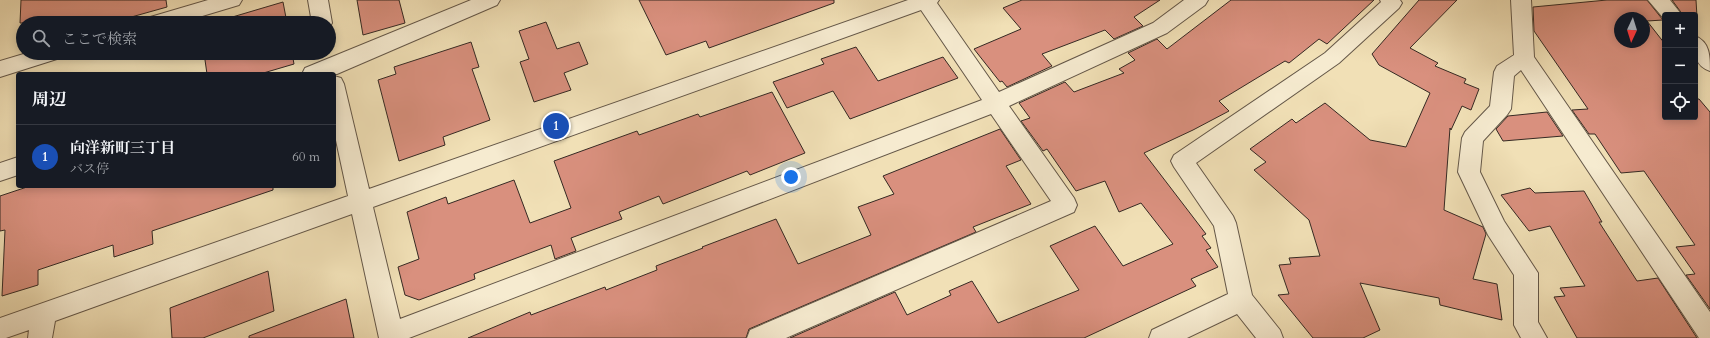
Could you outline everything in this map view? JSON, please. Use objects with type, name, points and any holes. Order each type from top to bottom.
[{"type":"street","points":[[178,16],[232,0]]},
{"type":"street","points":[[318,0],[321,16]]},
{"type":"street","points":[[327,71],[490,0]]},
{"type":"street","points":[[0,329],[926,0],[1066,205],[759,338]]},
{"type":"street","points":[[336,106],[361,202],[391,336],[996,103],[1160,28],[1198,0]]},
{"type":"street","points":[[1271,338],[1241,300],[1225,223],[1182,161],[1332,58],[1392,3],[1390,0]]},
{"type":"street","points":[[1521,0],[1524,58],[1710,333]]},
{"type":"street","points":[[1658,0],[1669,12]]},
{"type":"street","points":[[1698,48],[1710,63]]},
{"type":"street","points":[[1524,58],[1504,72],[1500,109],[1473,138],[1469,172],[1496,228],[1526,273],[1526,325],[1535,338]]},
{"type":"street","points":[[0,69],[30,60]]},
{"type":"street","points":[[0,172],[16,167]]},
{"type":"street","points":[[1161,338],[1241,300]]},
{"type":"street","points":[[40,338],[44,313]]},
{"type":"building","points":[[21,0],[166,0],[167,7],[135,16],[20,16]]},
{"type":"building","points":[[357,0],[399,0],[405,23],[363,35]]},
{"type":"building","points":[[639,0],[834,0],[834,3],[709,48],[706,41],[666,55]]},
{"type":"building","points":[[1022,0],[1160,0],[1134,17],[1143,26],[1114,39],[1105,30],[1042,54],[1052,66],[1007,87],[1002,81],[1000,82],[974,49],[1021,29],[1003,8]]},
{"type":"building","points":[[1231,0],[1374,0],[1327,44],[1319,39],[1289,63],[1285,61],[1219,101],[1229,111],[1144,153],[1206,234],[1202,236],[1211,248],[1206,250],[1218,267],[1191,279],[1196,286],[1084,338],[790,338],[895,292],[907,315],[951,295],[949,291],[972,281],[998,323],[1079,290],[1050,246],[1095,226],[1123,266],[1173,244],[1141,203],[1119,212],[1105,181],[1076,191],[1047,149],[1043,151],[1021,121],[1030,118],[1019,103],[1065,82],[1074,92],[1124,73],[1119,69],[1135,60],[1128,53],[1157,39],[1167,49]]},
{"type":"building","points":[[1419,0],[1457,0],[1410,48],[1438,63],[1435,66],[1466,79],[1464,83],[1479,89],[1471,110],[1462,106],[1451,130],[1450,128],[1444,210],[1483,227],[1486,234],[1473,279],[1497,284],[1502,320],[1440,305],[1439,298],[1360,283],[1380,330],[1363,338],[1313,338],[1278,295],[1289,294],[1279,265],[1291,264],[1289,258],[1320,256],[1309,220],[1254,170],[1266,162],[1250,149],[1292,119],[1296,123],[1325,103],[1370,140],[1406,147],[1430,93],[1379,65],[1372,54]]},
{"type":"building","points":[[1607,0],[1647,0],[1662,19],[1662,20],[1650,21],[1650,12],[1614,12],[1614,48],[1650,48],[1650,25],[1662,40],[1662,120],[1698,120],[1698,99],[1710,112],[1710,309],[1686,275],[1695,274],[1676,247],[1695,245],[1644,171],[1621,173],[1595,134],[1589,134],[1572,110],[1588,109],[1534,31],[1533,7]]},
{"type":"building","points":[[1672,0],[1696,0],[1697,12],[1681,12]]},
{"type":"building","points":[[283,2],[286,16],[236,16]]},
{"type":"building","points":[[546,22],[557,49],[579,42],[588,64],[564,73],[571,90],[534,102],[520,62],[529,59],[519,31]]},
{"type":"building","points":[[471,42],[479,67],[472,69],[490,120],[443,137],[445,145],[399,161],[378,80],[396,74],[394,67]]},
{"type":"building","points":[[856,47],[878,81],[943,57],[958,78],[850,119],[833,91],[787,108],[773,82],[824,64],[821,59]]},
{"type":"building","points":[[205,60],[293,60],[294,64],[267,72],[207,72]]},
{"type":"building","points":[[772,92],[805,153],[750,175],[747,171],[663,204],[659,196],[619,212],[622,219],[571,238],[576,251],[555,259],[551,245],[474,274],[475,279],[419,300],[405,295],[398,267],[419,259],[407,212],[446,197],[448,204],[514,180],[530,223],[571,208],[554,161],[637,131],[639,135],[698,114],[700,117]]},
{"type":"building","points":[[1547,112],[1563,136],[1503,141],[1496,129],[1508,116]]},
{"type":"building","points":[[1000,129],[1021,160],[1006,166],[1031,204],[973,227],[976,232],[749,329],[746,338],[468,338],[530,312],[531,315],[605,287],[606,290],[657,270],[656,266],[776,219],[798,264],[871,235],[858,207],[894,194],[883,176]]},
{"type":"building","points":[[24,188],[273,188],[273,190],[152,231],[153,244],[114,257],[113,245],[38,270],[38,285],[2,296],[5,230],[0,231],[0,196]]},
{"type":"building","points":[[1530,188],[1535,193],[1584,191],[1602,222],[1599,222],[1637,281],[1658,278],[1697,338],[1577,338],[1554,297],[1565,296],[1560,288],[1585,286],[1550,226],[1529,231],[1501,195]]},
{"type":"building","points":[[268,271],[274,311],[203,338],[172,338],[170,308]]},
{"type":"building","points":[[346,299],[354,338],[249,338],[249,336]]},
{"type":"place","name":"向洋新町三丁目","points":[[556,126]]}]
